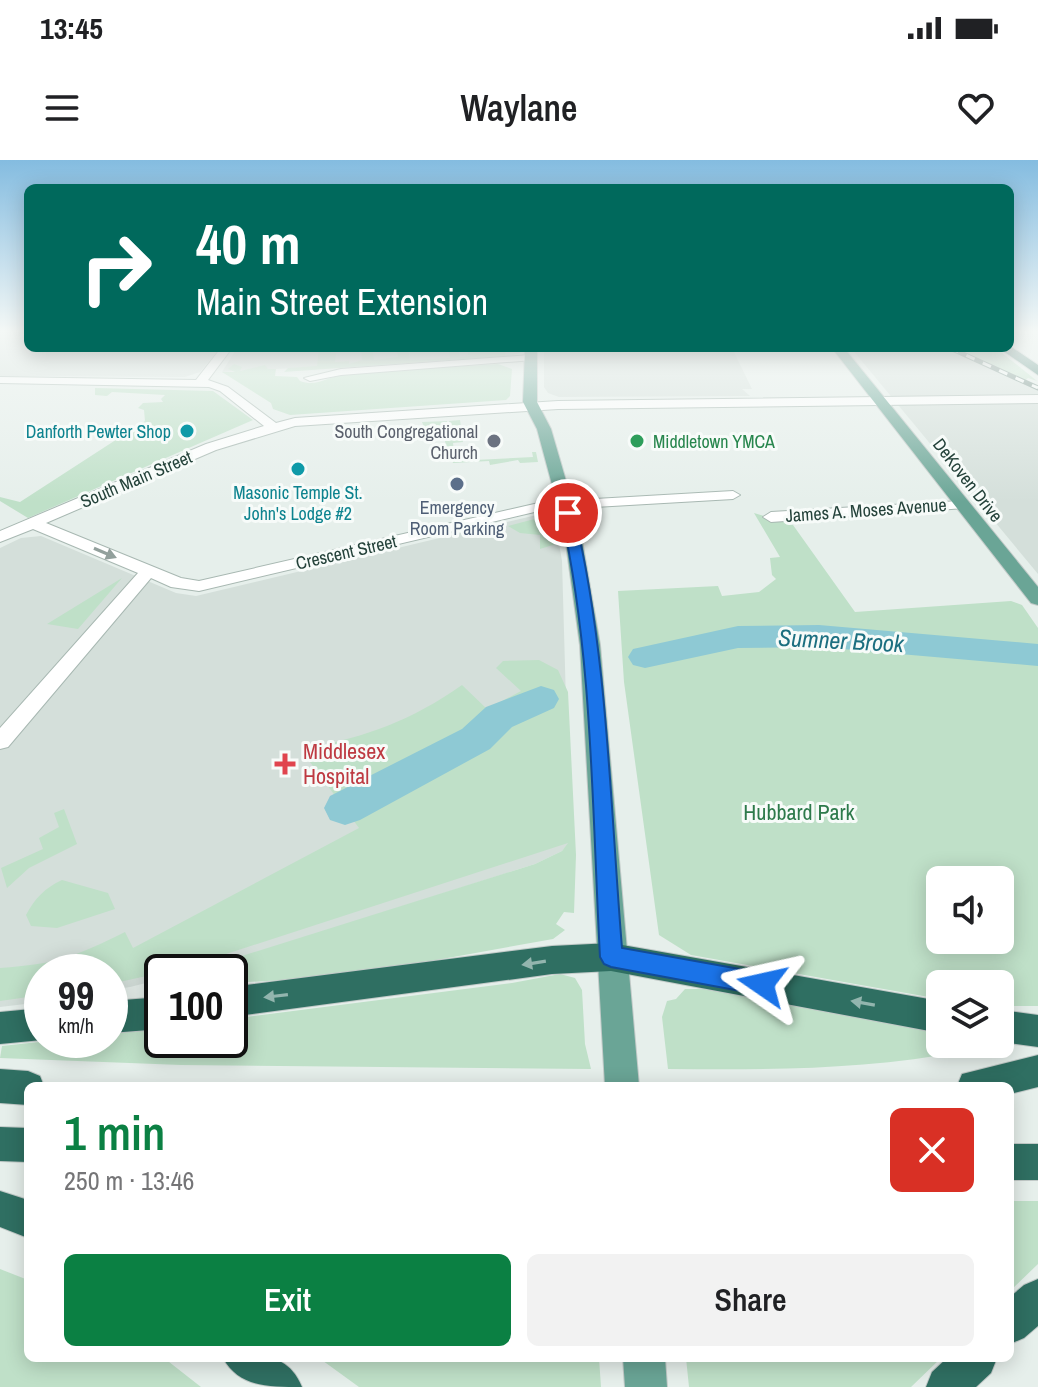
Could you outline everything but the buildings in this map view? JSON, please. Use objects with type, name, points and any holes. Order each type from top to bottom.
[{"type":"highway","points":[[248,1000],[552,960],[611,957],[926,1014]]},
{"type":"highway","points":[[0,1028],[24,1026]]},
{"type":"highway","points":[[1014,1028],[1038,1031]]},
{"type":"highway","points":[[991,1082],[1038,1071]]},
{"type":"highway","points":[[0,1086],[24,1088]]},
{"type":"highway","points":[[0,1144],[24,1145]]},
{"type":"highway","points":[[1014,1162],[1038,1162]]},
{"type":"highway","points":[[0,1209],[24,1218]]},
{"type":"highway","points":[[1014,1320],[1038,1299]]},
{"type":"highway","points":[[249,1362],[281,1387]]},
{"type":"highway","points":[[947,1387],[972,1362]]},
{"type":"main road","points":[[531,388],[531,406],[544,429],[577,553],[590,645],[622,1082]]},
{"type":"main road","name":"DeKoven Drive","points":[[870,388],[1038,599]]},
{"type":"main road","points":[[644,1362],[646,1387]]},
{"type":"street","points":[[221,388],[274,427]]},
{"type":"street","name":"South Main Street","points":[[0,537],[211,447],[274,427],[342,417],[531,406],[1038,399]]},
{"type":"street","name":"Crescent Street","points":[[33,523],[177,583],[199,586],[529,509],[565,504],[733,495]]},
{"type":"street","name":"James A. Moses Avenue","points":[[771,517],[960,505]]},
{"type":"street","points":[[1,741],[148,571]]},
{"type":"shaded area","points":[[545,388],[752,389],[742,389],[750,396],[559,397]]},
{"type":"shaded area","points":[[884,388],[1038,388],[1038,574]]},
{"type":"shaded area","name":"Middlesex Hospital","points":[[541,514],[555,519],[562,561],[570,842],[562,851],[535,864],[248,955],[144,954],[144,984],[130,987],[128,954],[24,954],[24,1004],[0,1007],[0,548],[21,538],[41,536],[176,593],[196,596]]},
{"type":"green space","points":[[95,388],[213,391],[253,420],[28,518],[0,501],[0,497],[20,502],[145,421],[144,410],[138,408],[143,403],[163,402],[161,399],[165,395],[112,392],[107,396],[95,395]]},
{"type":"green space","points":[[248,388],[511,388],[506,400],[290,415],[273,409],[271,403]]},
{"type":"green space","points":[[460,420],[463,442],[453,443],[455,461],[533,457],[532,452],[536,452],[538,462],[520,463],[518,460],[490,465],[489,461],[453,463],[449,450],[443,450],[442,446],[446,446],[443,432],[428,437],[422,422],[447,421],[450,443],[449,421]]},
{"type":"green space","name":"Hubbard Park","points":[[754,513],[793,525],[855,612],[1011,601],[1022,605],[1038,628],[1038,1006],[1014,1006],[1014,970],[926,970],[926,997],[691,955],[659,935],[624,682],[618,591],[718,586],[722,596],[759,592],[776,579],[772,575],[770,558],[780,557]]},
{"type":"green space","points":[[542,517],[552,521],[556,544],[540,549],[540,535],[520,533],[508,526]]},
{"type":"green space","points":[[122,578],[78,629],[47,624]]},
{"type":"green space","points":[[539,660],[558,670],[568,692],[576,855],[574,913],[564,912],[556,924],[565,930],[553,939],[431,961],[248,982],[248,954],[535,864],[562,851],[568,843],[226,954],[144,954],[144,977],[128,980],[128,954],[76,954],[125,932],[133,948],[359,828],[307,758],[312,756],[306,749],[388,726],[462,685],[487,709],[521,691],[496,668],[503,661]]},
{"type":"green space","points":[[64,809],[77,844],[29,868],[7,888],[1,868],[43,849],[39,838],[59,827],[54,813]]},
{"type":"green space","points":[[62,880],[108,893],[115,909],[57,928],[31,926],[26,915],[33,903]]},
{"type":"green space","points":[[24,965],[24,998],[0,1001],[0,968]]},
{"type":"green space","points":[[560,974],[575,978],[582,990],[585,1044],[591,1069],[181,1065],[0,1058],[2,1046],[24,1044],[24,1058],[128,1058],[128,1032],[144,1029],[144,1058],[248,1058],[248,1017],[512,983]]},
{"type":"green space","points":[[685,989],[708,989],[926,1029],[926,1057],[780,1069],[668,1069],[662,1017],[667,1001],[676,999]]},
{"type":"green space","points":[[1014,1201],[1038,1201],[1038,1264],[1014,1287]]},
{"type":"green space","points":[[0,1269],[24,1278],[24,1362],[169,1362],[201,1387],[0,1387]]},
{"type":"green space","points":[[325,1362],[599,1362],[601,1387],[359,1387]]},
{"type":"green space","points":[[686,1362],[937,1362],[911,1387],[689,1387]]},
{"type":"waterway","name":"Sumner Brook","points":[[645,657],[738,637],[819,636],[1038,655]]},
{"type":"waterway","name":"Sumner Brook","points":[[345,808],[476,739],[499,717],[541,699]]},
{"type":"place","name":"Danforth Pewter Shop","points":[[187,431]]},
{"type":"place","name":"South Congregational Church","points":[[494,441]]},
{"type":"place","name":"Middletown YMCA","points":[[637,441]]},
{"type":"place","name":"Masonic Temple St. John's Lodge #2","points":[[298,469]]},
{"type":"place","name":"Emergency Room Parking","points":[[457,484]]},
{"type":"place","name":"Middlesex Hospital","points":[[285,764]]},
{"type":"route","points":[[568,513],[590,645],[611,957],[762,984]]}]
